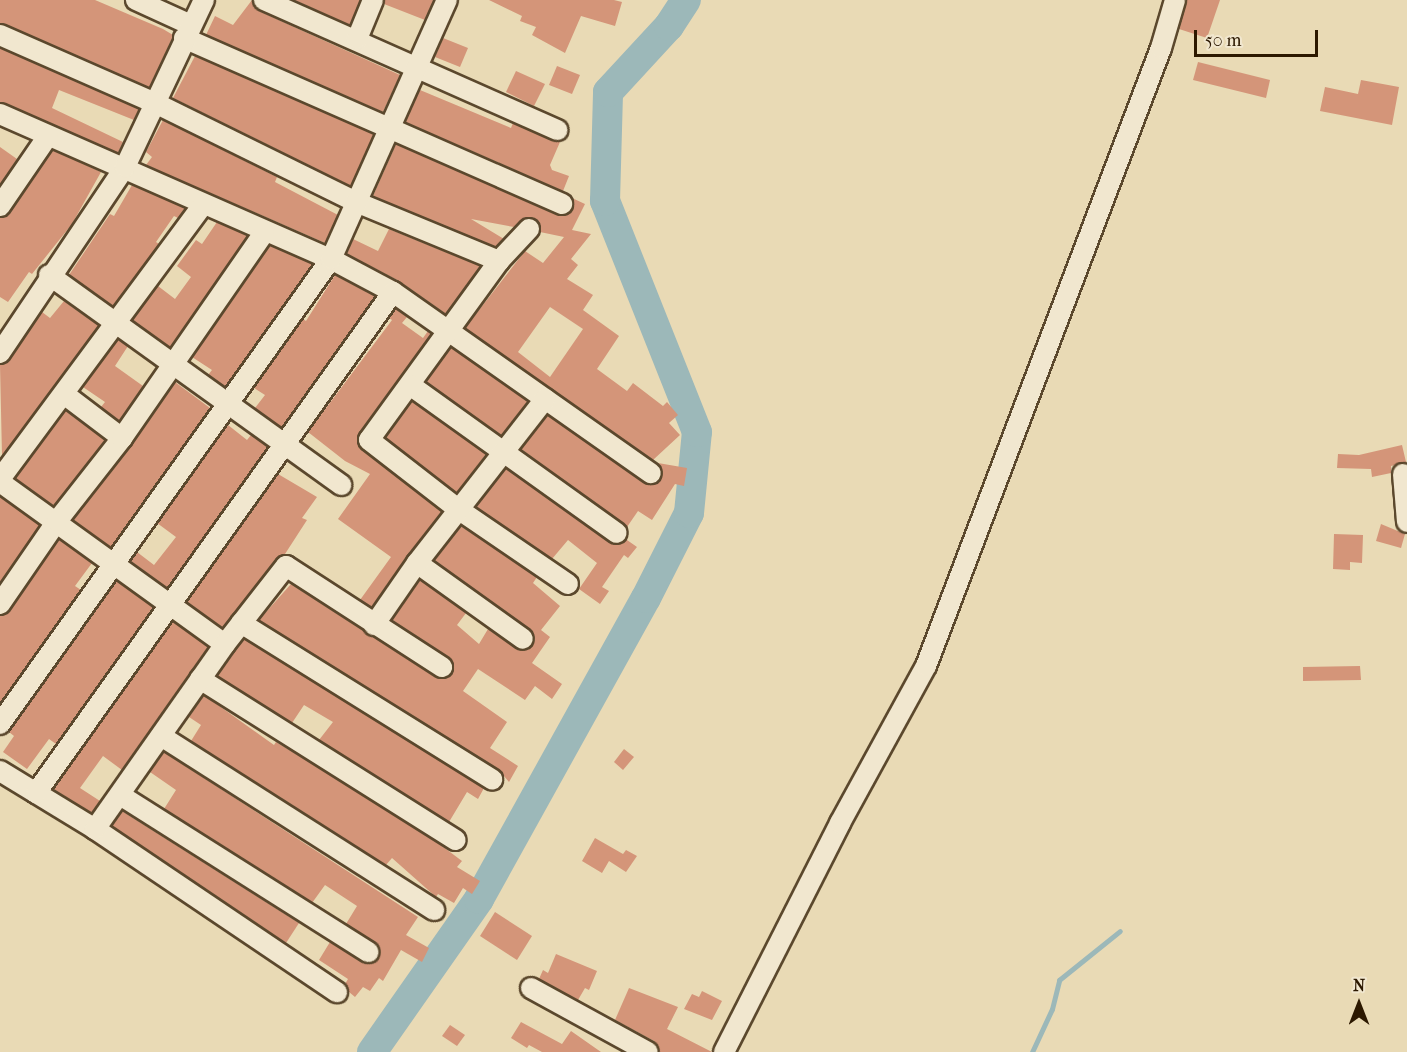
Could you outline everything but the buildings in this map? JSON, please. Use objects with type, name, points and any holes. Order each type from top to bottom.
[{"type":"street","points":[[136,0],[188,32],[389,129],[562,204]]},
{"type":"street","points":[[0,353],[49,275],[124,167],[157,104],[204,0]]},
{"type":"street","points":[[264,0],[287,5],[558,130]]},
{"type":"street","points":[[357,39],[373,0]]},
{"type":"street","points":[[0,724],[113,562],[331,259],[419,67],[447,0]]},
{"type":"street","points":[[724,1052],[840,823],[926,666],[1161,48],[1175,0]]},
{"type":"street","points":[[0,35],[157,104],[356,202],[499,261]]},
{"type":"street","points":[[0,114],[124,167],[202,206],[331,259],[393,292],[651,473]]},
{"type":"street","points":[[0,206],[48,136]]},
{"type":"street","points":[[202,206],[0,480],[225,644]]},
{"type":"street","points":[[529,229],[499,261],[369,440],[458,509],[568,584]]},
{"type":"street","points":[[0,604],[57,520],[122,438],[173,361],[264,233]]},
{"type":"street","points":[[49,275],[173,361],[341,485]]},
{"type":"street","points":[[36,794],[283,442],[393,292]]},
{"type":"street","points":[[410,385],[617,533]]},
{"type":"street","points":[[64,394],[122,438]]},
{"type":"street","points":[[374,624],[458,509],[545,399]]},
{"type":"street","points":[[1403,474],[1407,522]]},
{"type":"street","points":[[417,563],[523,639]]},
{"type":"street","points":[[95,829],[225,644],[286,566],[442,668]]},
{"type":"street","points":[[241,623],[492,779]]},
{"type":"street","points":[[200,679],[456,840]]},
{"type":"street","points":[[161,736],[434,910]]},
{"type":"street","points":[[0,771],[95,829],[337,992]]},
{"type":"street","points":[[120,795],[368,952]]},
{"type":"street","points":[[531,988],[648,1052]]},
{"type":"waterway","points":[[372,1052],[479,899],[646,598],[689,513],[697,432],[605,201],[608,92],[669,26],[686,0]]},
{"type":"waterway","points":[[1032,1052],[1052,1009],[1059,980],[1120,931]]}]
